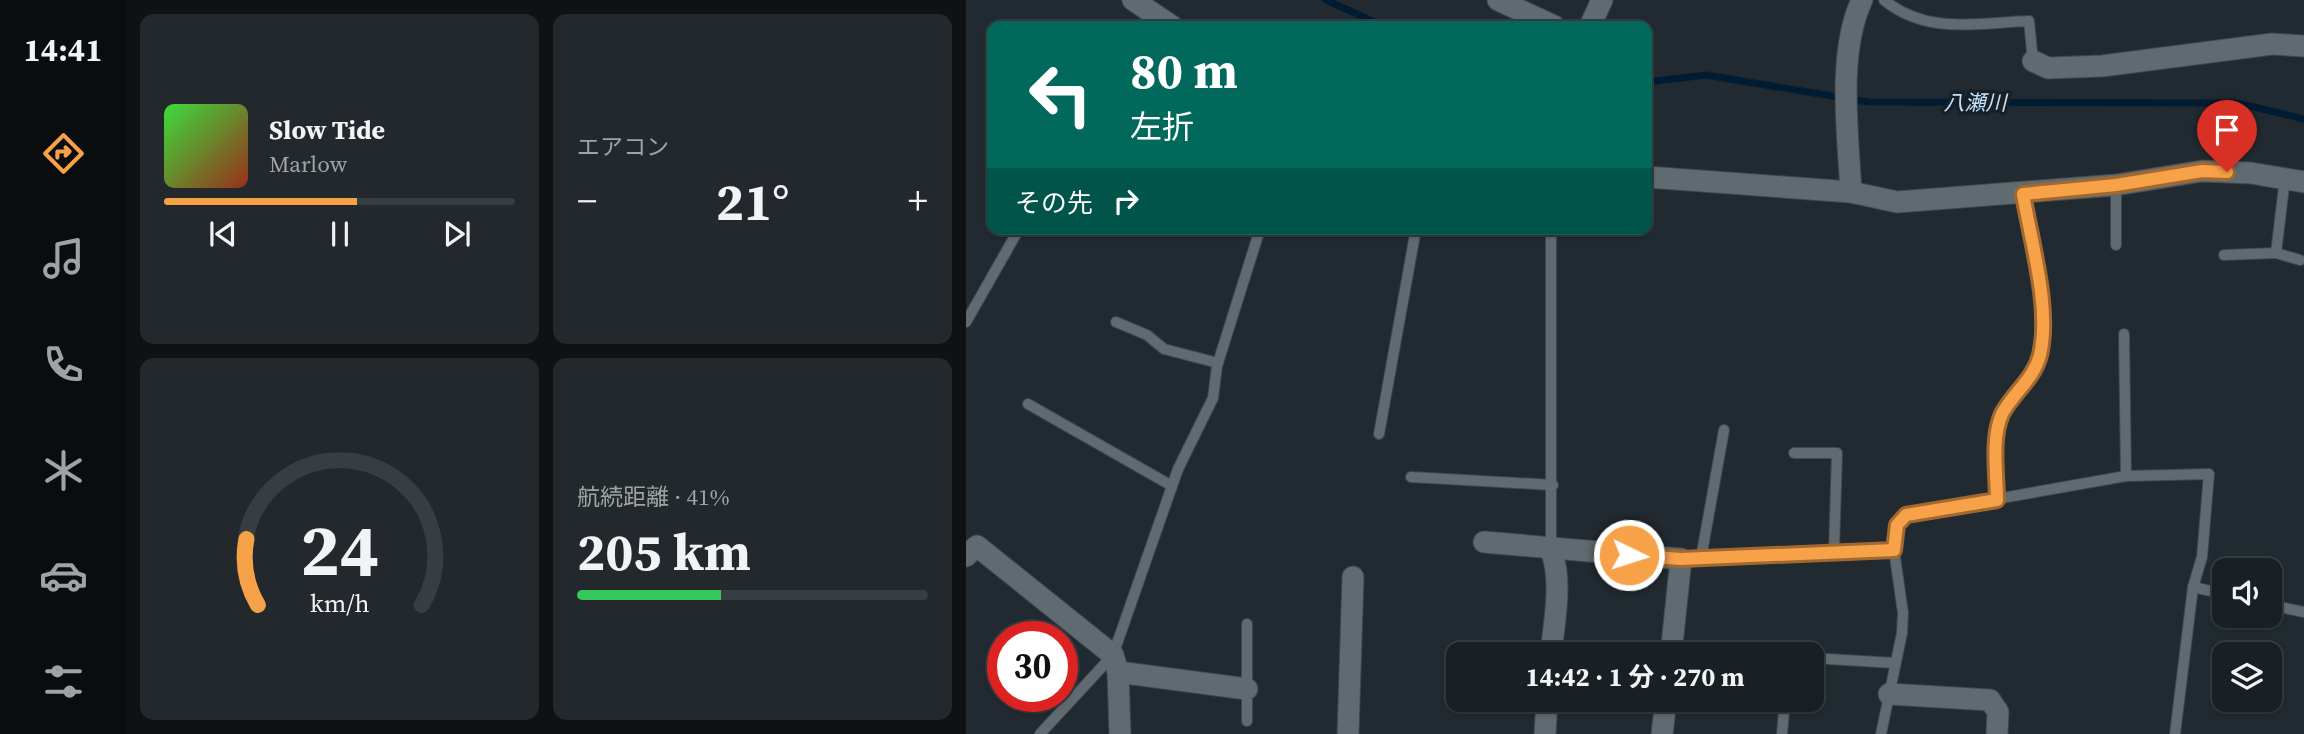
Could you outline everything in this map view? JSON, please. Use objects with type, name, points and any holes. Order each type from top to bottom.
[{"type":"street","points":[[1133,0],[1164,21]]},
{"type":"street","points":[[1498,0],[1543,21]]},
{"type":"street","points":[[1592,21],[1602,0]]},
{"type":"street","points":[[1851,192],[1848,85],[1852,21],[1862,0]]},
{"type":"street","points":[[2033,61],[2048,68],[2088,66],[2272,44],[2304,47]]},
{"type":"street","points":[[1652,177],[1851,192],[1897,202],[2116,185],[2202,171],[2295,180]]},
{"type":"street","points":[[1484,542],[1551,550],[1691,558],[1674,642]]},
{"type":"street","points":[[966,556],[977,546],[1115,664],[1247,689]]},
{"type":"street","points":[[1551,550],[1556,565],[1557,586],[1552,642]]},
{"type":"street","points":[[1348,734],[1353,576]]},
{"type":"street","points":[[1115,664],[1120,734]]},
{"type":"street","points":[[1889,694],[1990,700],[1998,712],[1997,734]]},
{"type":"street","points":[[1545,734],[1546,712]]},
{"type":"street","points":[[1662,734],[1665,712]]},
{"type":"lane","points":[[1884,0],[1901,14],[1931,25],[2029,21],[2033,61]]},
{"type":"lane","points":[[2276,253],[2295,180]]},
{"type":"lane","points":[[2116,185],[2116,245]]},
{"type":"lane","points":[[1997,500],[1998,425],[2004,411],[2028,380],[2040,355],[2042,306],[2023,194]]},
{"type":"lane","points":[[966,322],[1016,235]]},
{"type":"lane","points":[[1040,734],[1115,664],[1172,486],[1213,398],[1218,363],[1258,235]]},
{"type":"lane","points":[[1380,434],[1415,235]]},
{"type":"lane","points":[[1551,235],[1551,550]]},
{"type":"lane","points":[[2224,255],[2276,253],[2300,260]]},
{"type":"lane","points":[[1116,322],[1147,335],[1164,349],[1218,363]]},
{"type":"lane","points":[[2124,334],[2126,476]]},
{"type":"lane","points":[[1028,404],[1172,486]]},
{"type":"lane","points":[[1724,430],[1691,558],[1894,550]]},
{"type":"lane","points":[[1794,453],[1837,453],[1834,551]]},
{"type":"lane","points":[[1881,734],[1902,633],[1903,613],[1894,550],[1897,525],[1906,515],[2126,476],[2209,474],[2202,557],[2193,587],[2175,734]]},
{"type":"lane","points":[[1411,477],[1553,485]]},
{"type":"lane","points":[[2193,587],[2212,591]]},
{"type":"lane","points":[[2282,607],[2304,612]]},
{"type":"lane","points":[[1247,624],[1247,721]]},
{"type":"lane","points":[[1824,659],[1895,663]]},
{"type":"lane","points":[[1782,734],[1784,712]]},
{"type":"waterway","name":"八瀬川","points":[[1326,0],[1372,21]]},
{"type":"waterway","name":"八瀬川","points":[[1652,81],[1706,75],[1868,102],[2237,103],[2304,119]]},
{"type":"route","points":[[1629,555],[1681,559],[1894,550],[1897,525],[1906,515],[1997,500],[1998,425],[2004,411],[2028,380],[2040,355],[2042,306],[2023,194],[2116,185],[2202,171],[2227,172]]}]
